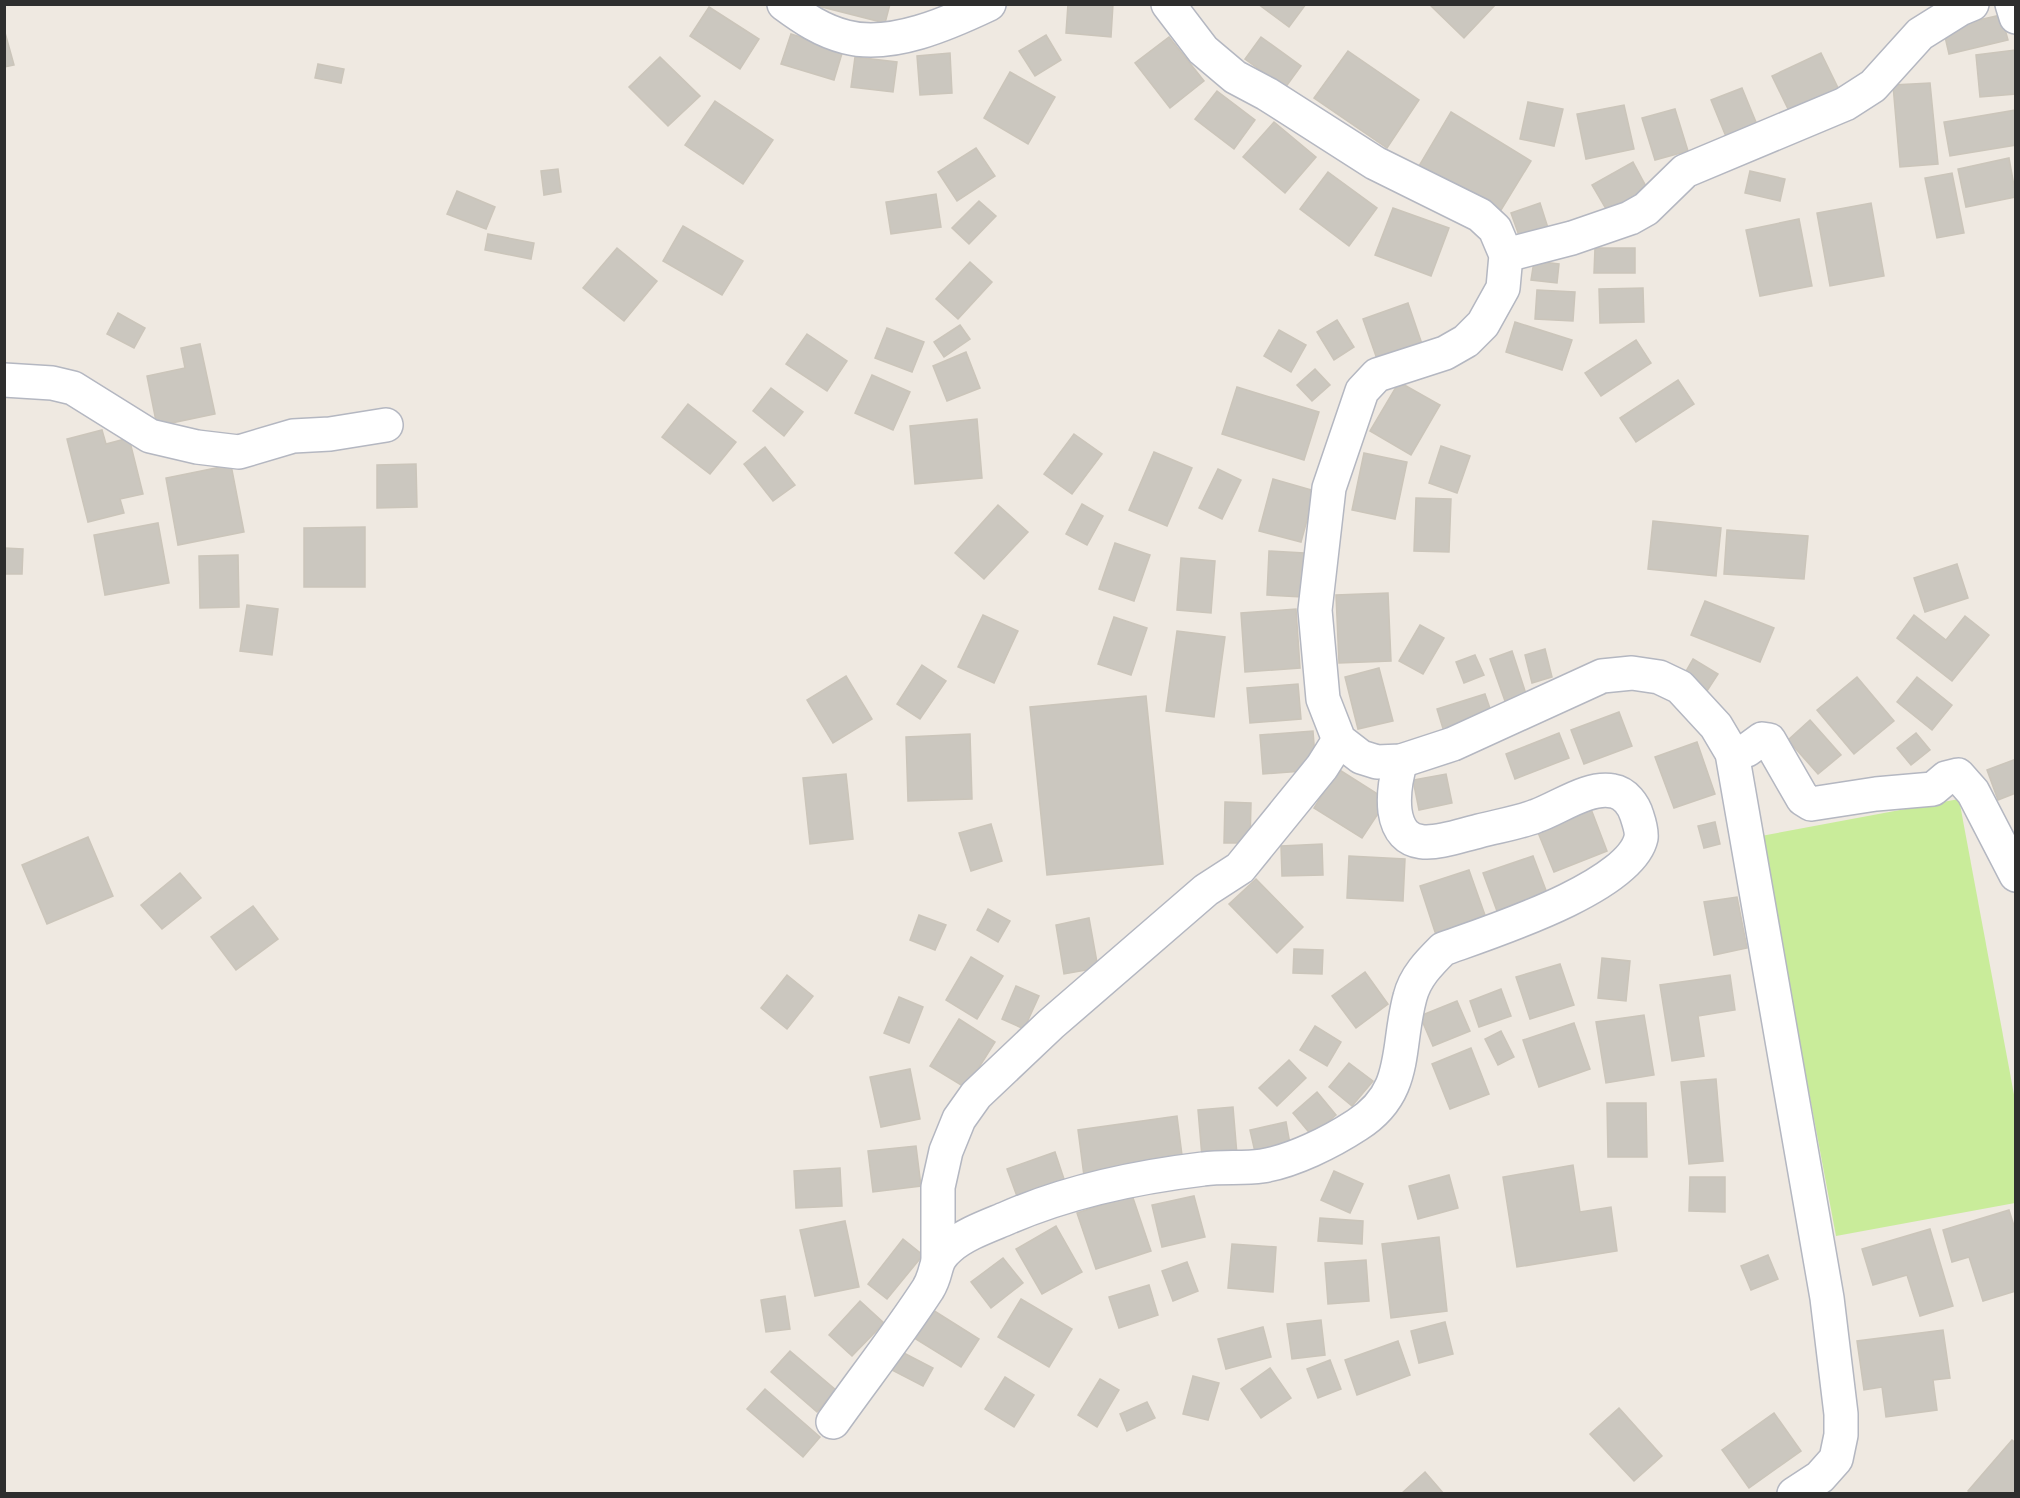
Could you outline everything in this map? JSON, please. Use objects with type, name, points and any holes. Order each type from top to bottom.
[{"type":"street","points":[[784,4],[812,24],[847,37],[878,39],[940,27],[988,4]]},
{"type":"street","points":[[1168,4],[1203,50],[1235,77],[1376,163],[1480,215],[1496,229],[1506,255],[1503,288],[1483,324],[1466,340],[1444,353],[1377,375],[1362,391],[1329,488],[1315,609],[1323,699],[1340,740],[1360,757],[1377,762],[1401,761],[1453,744],[1602,676],[1632,673],[1659,677],[1680,687],[1716,726],[1732,753],[1827,1298],[1841,1414],[1841,1435],[1836,1459],[1820,1477],[1794,1494]]},
{"type":"street","points":[[1506,255],[1572,238],[1630,218],[1646,209],[1685,171],[1845,104],[1873,86],[1920,34],[1972,4]]},
{"type":"street","points":[[2013,4],[2016,16]]},
{"type":"street","points":[[4,380],[52,383],[73,388],[150,436],[197,447],[239,452],[292,436],[330,434],[386,425]]},
{"type":"street","points":[[1732,753],[1747,750],[1762,739],[1769,740],[1803,799],[1811,804],[1876,794],[1933,789],[1946,778],[1958,775],[1973,792],[2016,874]]},
{"type":"street","points":[[833,1422],[900,1333],[934,1280],[938,1258],[939,1187],[946,1151],[959,1119],[976,1095],[1021,1049],[1206,890],[1240,868],[1322,767],[1340,740]]},
{"type":"street","points":[[938,1258],[952,1245],[978,1231],[1064,1196],[1134,1179],[1187,1171],[1262,1166],[1282,1161],[1357,1125],[1378,1110],[1391,1092],[1402,1053],[1410,996],[1427,965],[1443,949],[1568,902],[1622,865],[1636,849],[1641,837],[1635,809],[1625,796],[1615,791],[1603,790],[1588,794],[1535,817],[1435,842],[1416,841],[1404,836],[1397,825],[1395,786],[1401,761]]},
{"type":"green space","points":[[1959,799],[2015,1100],[2015,1203],[1836,1236],[1761,836]]},
{"type":"building","points":[[810,4],[890,4],[885,23]]},
{"type":"building","points":[[1068,4],[1113,4],[1111,37],[1066,33]]},
{"type":"building","points":[[1258,4],[1306,4],[1289,27]]},
{"type":"building","points":[[1429,4],[1496,4],[1464,38]]},
{"type":"building","points":[[709,7],[759,39],[740,69],[690,36]]},
{"type":"building","points":[[2001,15],[2008,40],[1949,54],[1943,28]]},
{"type":"building","points":[[4,29],[14,65],[4,67]]},
{"type":"building","points":[[791,34],[843,50],[834,80],[781,64]]},
{"type":"building","points":[[1046,35],[1061,60],[1035,76],[1019,51]]},
{"type":"building","points":[[1169,37],[1204,81],[1170,108],[1135,63]]},
{"type":"building","points":[[1261,37],[1301,66],[1285,88],[1245,59]]},
{"type":"building","points":[[2015,50],[2016,94],[1980,97],[1976,55]]},
{"type":"building","points":[[1348,51],[1419,100],[1387,148],[1314,98]]},
{"type":"building","points":[[950,53],[952,93],[920,95],[917,56]]},
{"type":"building","points":[[1821,53],[1840,92],[1791,115],[1772,76]]},
{"type":"building","points":[[660,57],[700,96],[668,126],[629,87]]},
{"type":"building","points":[[855,57],[897,62],[893,92],[851,87]]},
{"type":"building","points":[[318,64],[344,69],[341,83],[315,78]]},
{"type":"building","points":[[1010,72],[1055,97],[1028,144],[984,118]]},
{"type":"building","points":[[1930,83],[1938,164],[1900,167],[1893,85]]},
{"type":"building","points":[[1742,88],[1758,127],[1727,139],[1711,100]]},
{"type":"building","points":[[1217,91],[1255,120],[1234,149],[1195,119]]},
{"type":"building","points":[[715,101],[773,140],[743,184],[685,145]]},
{"type":"building","points":[[1528,102],[1563,109],[1554,146],[1520,139]]},
{"type":"building","points":[[1624,105],[1634,149],[1586,159],[1577,114]]},
{"type":"building","points":[[1675,109],[1688,151],[1655,160],[1642,118]]},
{"type":"building","points":[[2016,110],[2016,145],[1950,156],[1944,122]]},
{"type":"building","points":[[1451,112],[1531,161],[1498,215],[1419,166]]},
{"type":"building","points":[[1274,122],[1316,157],[1285,193],[1243,157]]},
{"type":"building","points":[[976,148],[995,176],[957,201],[938,172]]},
{"type":"building","points":[[2009,158],[2016,197],[1966,207],[1958,169]]},
{"type":"building","points":[[1633,162],[1649,192],[1609,214],[1592,185]]},
{"type":"building","points":[[558,169],[561,192],[544,195],[541,171]]},
{"type":"building","points":[[1750,171],[1785,179],[1780,201],[1745,193]]},
{"type":"building","points":[[1328,172],[1377,208],[1349,246],[1300,209]]},
{"type":"building","points":[[1952,173],[1964,233],[1937,238],[1925,178]]},
{"type":"building","points":[[457,191],[495,207],[486,229],[447,214]]},
{"type":"building","points":[[936,194],[941,227],[891,234],[886,202]]},
{"type":"building","points":[[979,201],[996,216],[969,244],[952,228]]},
{"type":"building","points":[[1540,203],[1549,231],[1521,241],[1511,213]]},
{"type":"building","points":[[1871,203],[1884,276],[1830,286],[1817,213]]},
{"type":"building","points":[[1393,208],[1449,228],[1431,276],[1375,255]]},
{"type":"building","points":[[1799,219],[1812,286],[1760,296],[1746,230]]},
{"type":"building","points":[[683,226],[743,261],[722,295],[663,261]]},
{"type":"building","points":[[488,234],[534,243],[531,259],[485,250]]},
{"type":"building","points":[[617,248],[657,281],[624,321],[583,288]]},
{"type":"building","points":[[1595,248],[1635,248],[1635,273],[1594,273]]},
{"type":"building","points":[[1534,261],[1559,264],[1557,283],[1531,280]]},
{"type":"building","points":[[970,262],[992,282],[958,319],[936,299]]},
{"type":"building","points":[[1643,288],[1644,322],[1600,323],[1599,289]]},
{"type":"building","points":[[1537,290],[1575,292],[1573,321],[1535,319]]},
{"type":"building","points":[[1408,303],[1422,344],[1377,359],[1363,319]]},
{"type":"building","points":[[118,313],[145,328],[134,348],[107,334]]},
{"type":"building","points":[[1337,320],[1354,347],[1334,360],[1317,332]]},
{"type":"building","points":[[1515,322],[1572,340],[1562,370],[1506,352]]},
{"type":"building","points":[[960,325],[970,339],[944,357],[934,342]]},
{"type":"building","points":[[887,328],[924,342],[912,372],[875,358]]},
{"type":"building","points":[[1279,330],[1306,345],[1291,372],[1264,356]]},
{"type":"building","points":[[807,334],[847,361],[827,391],[786,364]]},
{"type":"building","points":[[1636,340],[1651,363],[1601,396],[1585,373]]},
{"type":"building","points":[[200,344],[215,414],[157,426],[147,376],[185,368],[181,348]]},
{"type":"building","points":[[966,352],[980,388],[947,401],[933,366]]},
{"type":"building","points":[[1315,369],[1330,385],[1312,401],[1297,385]]},
{"type":"building","points":[[872,375],[910,392],[893,430],[855,413]]},
{"type":"building","points":[[1678,380],[1694,404],[1636,442],[1620,418]]},
{"type":"building","points":[[1399,382],[1440,405],[1411,455],[1370,431]]},
{"type":"building","points":[[1237,387],[1319,412],[1304,460],[1222,434]]},
{"type":"building","points":[[771,388],[803,412],[784,436],[753,411]]},
{"type":"building","points":[[688,404],[736,442],[710,474],[662,437]]},
{"type":"building","points":[[977,419],[982,478],[915,484],[910,426]]},
{"type":"building","points":[[102,430],[106,444],[129,438],[143,494],[120,499],[124,513],[88,522],[67,439]]},
{"type":"building","points":[[1074,434],[1102,454],[1072,494],[1044,474]]},
{"type":"building","points":[[1441,446],[1470,456],[1457,493],[1429,483]]},
{"type":"building","points":[[765,447],[795,485],[773,501],[744,464]]},
{"type":"building","points":[[1154,452],[1192,468],[1167,526],[1129,510]]},
{"type":"building","points":[[1364,453],[1407,462],[1395,519],[1352,510]]},
{"type":"building","points":[[416,464],[417,507],[377,508],[377,465]]},
{"type":"building","points":[[231,465],[244,532],[178,545],[166,478]]},
{"type":"building","points":[[1218,469],[1241,480],[1222,519],[1199,508]]},
{"type":"building","points":[[1273,479],[1315,491],[1301,542],[1259,531]]},
{"type":"building","points":[[1416,498],[1451,499],[1449,552],[1414,551]]},
{"type":"building","points":[[1082,504],[1103,516],[1087,545],[1066,534]]},
{"type":"building","points":[[998,505],[1028,532],[984,579],[955,553]]},
{"type":"building","points":[[1653,521],[1721,528],[1716,576],[1648,569]]},
{"type":"building","points":[[158,523],[169,583],[105,595],[94,535]]},
{"type":"building","points":[[365,527],[365,587],[304,587],[304,528]]},
{"type":"building","points":[[1727,530],[1808,536],[1804,579],[1724,574]]},
{"type":"building","points":[[1115,543],[1150,555],[1134,601],[1099,589]]},
{"type":"building","points":[[4,548],[23,549],[22,574],[4,574]]},
{"type":"building","points":[[1269,551],[1304,553],[1302,597],[1267,595]]},
{"type":"building","points":[[238,555],[239,607],[200,608],[199,556]]},
{"type":"building","points":[[1181,558],[1215,561],[1211,613],[1177,610]]},
{"type":"building","points":[[1957,564],[1968,598],[1925,612],[1914,578]]},
{"type":"building","points":[[1388,593],[1391,661],[1339,663],[1336,595]]},
{"type":"building","points":[[1705,601],[1774,628],[1760,662],[1691,635]]},
{"type":"building","points":[[247,605],[278,609],[272,655],[240,651]]},
{"type":"building","points":[[1296,609],[1300,668],[1245,672],[1241,613]]},
{"type":"building","points":[[983,615],[1018,631],[994,683],[958,667]]},
{"type":"building","points":[[1914,615],[1946,640],[1965,616],[1989,635],[1952,681],[1897,638]]},
{"type":"building","points":[[1114,617],[1147,628],[1131,675],[1098,664]]},
{"type":"building","points":[[1420,625],[1444,638],[1423,674],[1399,661]]},
{"type":"building","points":[[1177,631],[1225,637],[1214,717],[1166,711]]},
{"type":"building","points":[[1545,649],[1552,677],[1532,683],[1525,655]]},
{"type":"building","points":[[1512,651],[1526,694],[1505,701],[1490,659]]},
{"type":"building","points":[[1475,655],[1484,675],[1464,683],[1456,662]]},
{"type":"building","points":[[1693,659],[1718,674],[1705,694],[1681,680]]},
{"type":"building","points":[[922,665],[946,681],[920,719],[897,704]]},
{"type":"building","points":[[1379,668],[1393,721],[1358,729],[1345,677]]},
{"type":"building","points":[[846,676],[872,719],[833,743],[807,700]]},
{"type":"building","points":[[1857,677],[1894,721],[1854,754],[1817,710]]},
{"type":"building","points":[[1917,677],[1952,705],[1932,730],[1897,702]]},
{"type":"building","points":[[1298,684],[1301,719],[1250,723],[1247,688]]},
{"type":"building","points":[[1485,694],[1494,720],[1445,735],[1437,709]]},
{"type":"building","points":[[1146,696],[1163,864],[1047,875],[1030,707]]},
{"type":"building","points":[[1619,712],[1632,746],[1584,764],[1571,730]]},
{"type":"building","points":[[1810,720],[1841,755],[1818,774],[1788,740]]},
{"type":"building","points":[[1313,731],[1316,770],[1263,774],[1260,735]]},
{"type":"building","points":[[1559,733],[1569,758],[1515,779],[1506,754]]},
{"type":"building","points":[[1916,733],[1930,750],[1911,765],[1897,748]]},
{"type":"building","points":[[970,734],[972,799],[908,801],[906,737]]},
{"type":"building","points":[[1697,742],[1715,794],[1674,808],[1655,757]]},
{"type":"building","points":[[2016,759],[2016,793],[1998,800],[1987,770]]},
{"type":"building","points":[[1338,769],[1387,800],[1362,838],[1314,808]]},
{"type":"building","points":[[846,774],[853,839],[810,844],[803,778]]},
{"type":"building","points":[[1446,774],[1452,803],[1419,810],[1413,780]]},
{"type":"building","points":[[1225,802],[1251,803],[1250,843],[1224,843]]},
{"type":"building","points":[[1591,809],[1607,851],[1554,872],[1537,830]]},
{"type":"building","points":[[1715,822],[1720,844],[1704,848],[1698,826]]},
{"type":"building","points":[[991,824],[1002,861],[971,871],[959,833]]},
{"type":"building","points":[[88,837],[113,896],[47,924],[22,865]]},
{"type":"building","points":[[1322,844],[1323,875],[1282,876],[1281,846]]},
{"type":"building","points":[[1349,856],[1405,859],[1403,901],[1347,898]]},
{"type":"building","points":[[1533,856],[1547,893],[1497,911],[1483,873]]},
{"type":"building","points":[[1469,870],[1486,918],[1436,935],[1420,886]]},
{"type":"building","points":[[180,873],[201,898],[162,929],[141,905]]},
{"type":"building","points":[[1256,879],[1303,927],[1277,953],[1229,904]]},
{"type":"building","points":[[1737,897],[1747,948],[1714,955],[1704,902]]},
{"type":"building","points":[[253,906],[278,939],[236,970],[211,937]]},
{"type":"building","points":[[988,909],[1010,921],[998,942],[977,930]]},
{"type":"building","points":[[919,915],[946,925],[935,950],[910,940]]},
{"type":"building","points":[[1089,918],[1098,968],[1064,974],[1056,925]]},
{"type":"building","points":[[1294,949],[1323,950],[1322,974],[1293,973]]},
{"type":"building","points":[[971,957],[1003,976],[977,1019],[946,1000]]},
{"type":"building","points":[[1602,958],[1630,961],[1626,1001],[1598,998]]},
{"type":"building","points":[[1560,964],[1574,1005],[1530,1019],[1516,977]]},
{"type":"building","points":[[1365,972],[1388,1004],[1356,1028],[1332,996]]},
{"type":"building","points":[[787,975],[813,996],[787,1029],[761,1008]]},
{"type":"building","points":[[1730,975],[1735,1010],[1698,1016],[1704,1056],[1672,1061],[1660,985]]},
{"type":"building","points":[[1016,986],[1039,996],[1024,1029],[1002,1019]]},
{"type":"building","points":[[1501,989],[1511,1016],[1479,1027],[1470,1001]]},
{"type":"building","points":[[899,997],[923,1007],[909,1043],[884,1033]]},
{"type":"building","points":[[1457,1001],[1470,1031],[1433,1046],[1420,1016]]},
{"type":"building","points":[[1644,1015],[1654,1075],[1606,1083],[1596,1022]]},
{"type":"building","points":[[959,1019],[995,1042],[966,1088],[930,1066]]},
{"type":"building","points":[[1574,1023],[1590,1069],[1539,1087],[1523,1040]]},
{"type":"building","points":[[1315,1026],[1341,1042],[1327,1066],[1300,1050]]},
{"type":"building","points":[[1501,1031],[1514,1057],[1498,1065],[1485,1039]]},
{"type":"building","points":[[1471,1048],[1489,1094],[1450,1109],[1432,1064]]},
{"type":"building","points":[[1289,1060],[1306,1078],[1277,1106],[1259,1088]]},
{"type":"building","points":[[1349,1063],[1373,1081],[1352,1106],[1329,1087]]},
{"type":"building","points":[[910,1069],[920,1119],[881,1127],[870,1077]]},
{"type":"building","points":[[1716,1079],[1723,1161],[1689,1164],[1681,1082]]},
{"type":"building","points":[[1317,1092],[1336,1115],[1312,1136],[1293,1113]]},
{"type":"building","points":[[1607,1103],[1646,1103],[1647,1157],[1608,1157]]},
{"type":"building","points":[[1233,1107],[1237,1155],[1202,1157],[1198,1110]]},
{"type":"building","points":[[1177,1116],[1183,1163],[1084,1176],[1078,1130]]},
{"type":"building","points":[[1286,1122],[1290,1144],[1255,1152],[1250,1130]]},
{"type":"building","points":[[916,1146],[921,1186],[873,1192],[868,1151]]},
{"type":"building","points":[[1055,1152],[1065,1182],[1018,1199],[1007,1169]]},
{"type":"building","points":[[1573,1165],[1580,1212],[1611,1207],[1617,1251],[1517,1267],[1503,1177]]},
{"type":"building","points":[[840,1168],[842,1206],[796,1208],[794,1171]]},
{"type":"building","points":[[1334,1171],[1363,1184],[1350,1213],[1321,1200]]},
{"type":"building","points":[[1449,1175],[1458,1208],[1418,1219],[1409,1186]]},
{"type":"building","points":[[1690,1177],[1725,1177],[1725,1212],[1689,1211]]},
{"type":"building","points":[[1132,1195],[1151,1251],[1096,1269],[1077,1213]]},
{"type":"building","points":[[1194,1196],[1205,1237],[1162,1247],[1152,1205]]},
{"type":"building","points":[[2009,1210],[2016,1232],[2016,1291],[1983,1301],[1969,1257],[1952,1262],[1943,1230]]},
{"type":"building","points":[[1320,1218],[1363,1221],[1362,1244],[1318,1241]]},
{"type":"building","points":[[845,1221],[859,1287],[815,1296],[800,1230]]},
{"type":"building","points":[[1056,1226],[1082,1272],[1042,1294],[1016,1249]]},
{"type":"building","points":[[1930,1229],[1953,1306],[1920,1316],[1907,1275],[1873,1285],[1862,1249]]},
{"type":"building","points":[[1439,1237],[1447,1311],[1391,1318],[1382,1244]]},
{"type":"building","points":[[903,1239],[923,1255],[887,1299],[868,1284]]},
{"type":"building","points":[[1232,1244],[1276,1247],[1273,1292],[1228,1288]]},
{"type":"building","points":[[1768,1255],[1778,1279],[1751,1290],[1741,1266]]},
{"type":"building","points":[[1003,1258],[1023,1283],[991,1308],[971,1282]]},
{"type":"building","points":[[1366,1260],[1369,1301],[1328,1304],[1325,1263]]},
{"type":"building","points":[[1187,1262],[1198,1291],[1173,1301],[1162,1271]]},
{"type":"building","points":[[1149,1285],[1158,1315],[1119,1328],[1109,1297]]},
{"type":"building","points":[[785,1296],[790,1329],[766,1332],[761,1300]]},
{"type":"building","points":[[1021,1299],[1072,1329],[1049,1367],[998,1337]]},
{"type":"building","points":[[860,1301],[884,1323],[852,1356],[829,1335]]},
{"type":"building","points":[[928,1307],[979,1339],[961,1367],[911,1336]]},
{"type":"building","points":[[1321,1320],[1325,1355],[1292,1359],[1287,1324]]},
{"type":"building","points":[[1445,1322],[1453,1354],[1419,1363],[1411,1331]]},
{"type":"building","points":[[1263,1327],[1271,1357],[1226,1369],[1218,1339]]},
{"type":"building","points":[[1943,1330],[1950,1378],[1933,1380],[1937,1410],[1886,1417],[1882,1387],[1864,1390],[1857,1341]]},
{"type":"building","points":[[1398,1341],[1410,1375],[1357,1395],[1345,1360]]},
{"type":"building","points":[[898,1350],[933,1368],[923,1386],[888,1368]]},
{"type":"building","points":[[790,1351],[836,1390],[817,1412],[771,1372]]},
{"type":"building","points":[[1330,1360],[1341,1389],[1318,1398],[1307,1369]]},
{"type":"building","points":[[1270,1368],[1291,1398],[1261,1418],[1241,1389]]},
{"type":"building","points":[[1193,1376],[1219,1383],[1208,1420],[1183,1414]]},
{"type":"building","points":[[1005,1377],[1034,1395],[1014,1427],[985,1409]]},
{"type":"building","points":[[1100,1379],[1119,1390],[1097,1427],[1078,1415]]},
{"type":"building","points":[[765,1389],[820,1437],[803,1457],[747,1409]]},
{"type":"building","points":[[1147,1402],[1155,1418],[1127,1431],[1120,1414]]},
{"type":"building","points":[[1619,1408],[1662,1456],[1634,1481],[1590,1434]]},
{"type":"building","points":[[1774,1413],[1801,1451],[1749,1488],[1722,1450]]},
{"type":"building","points":[[2012,1440],[2016,1443],[2016,1494],[1971,1494],[1968,1491]]},
{"type":"building","points":[[1425,1472],[1444,1494],[1401,1494]]}]
